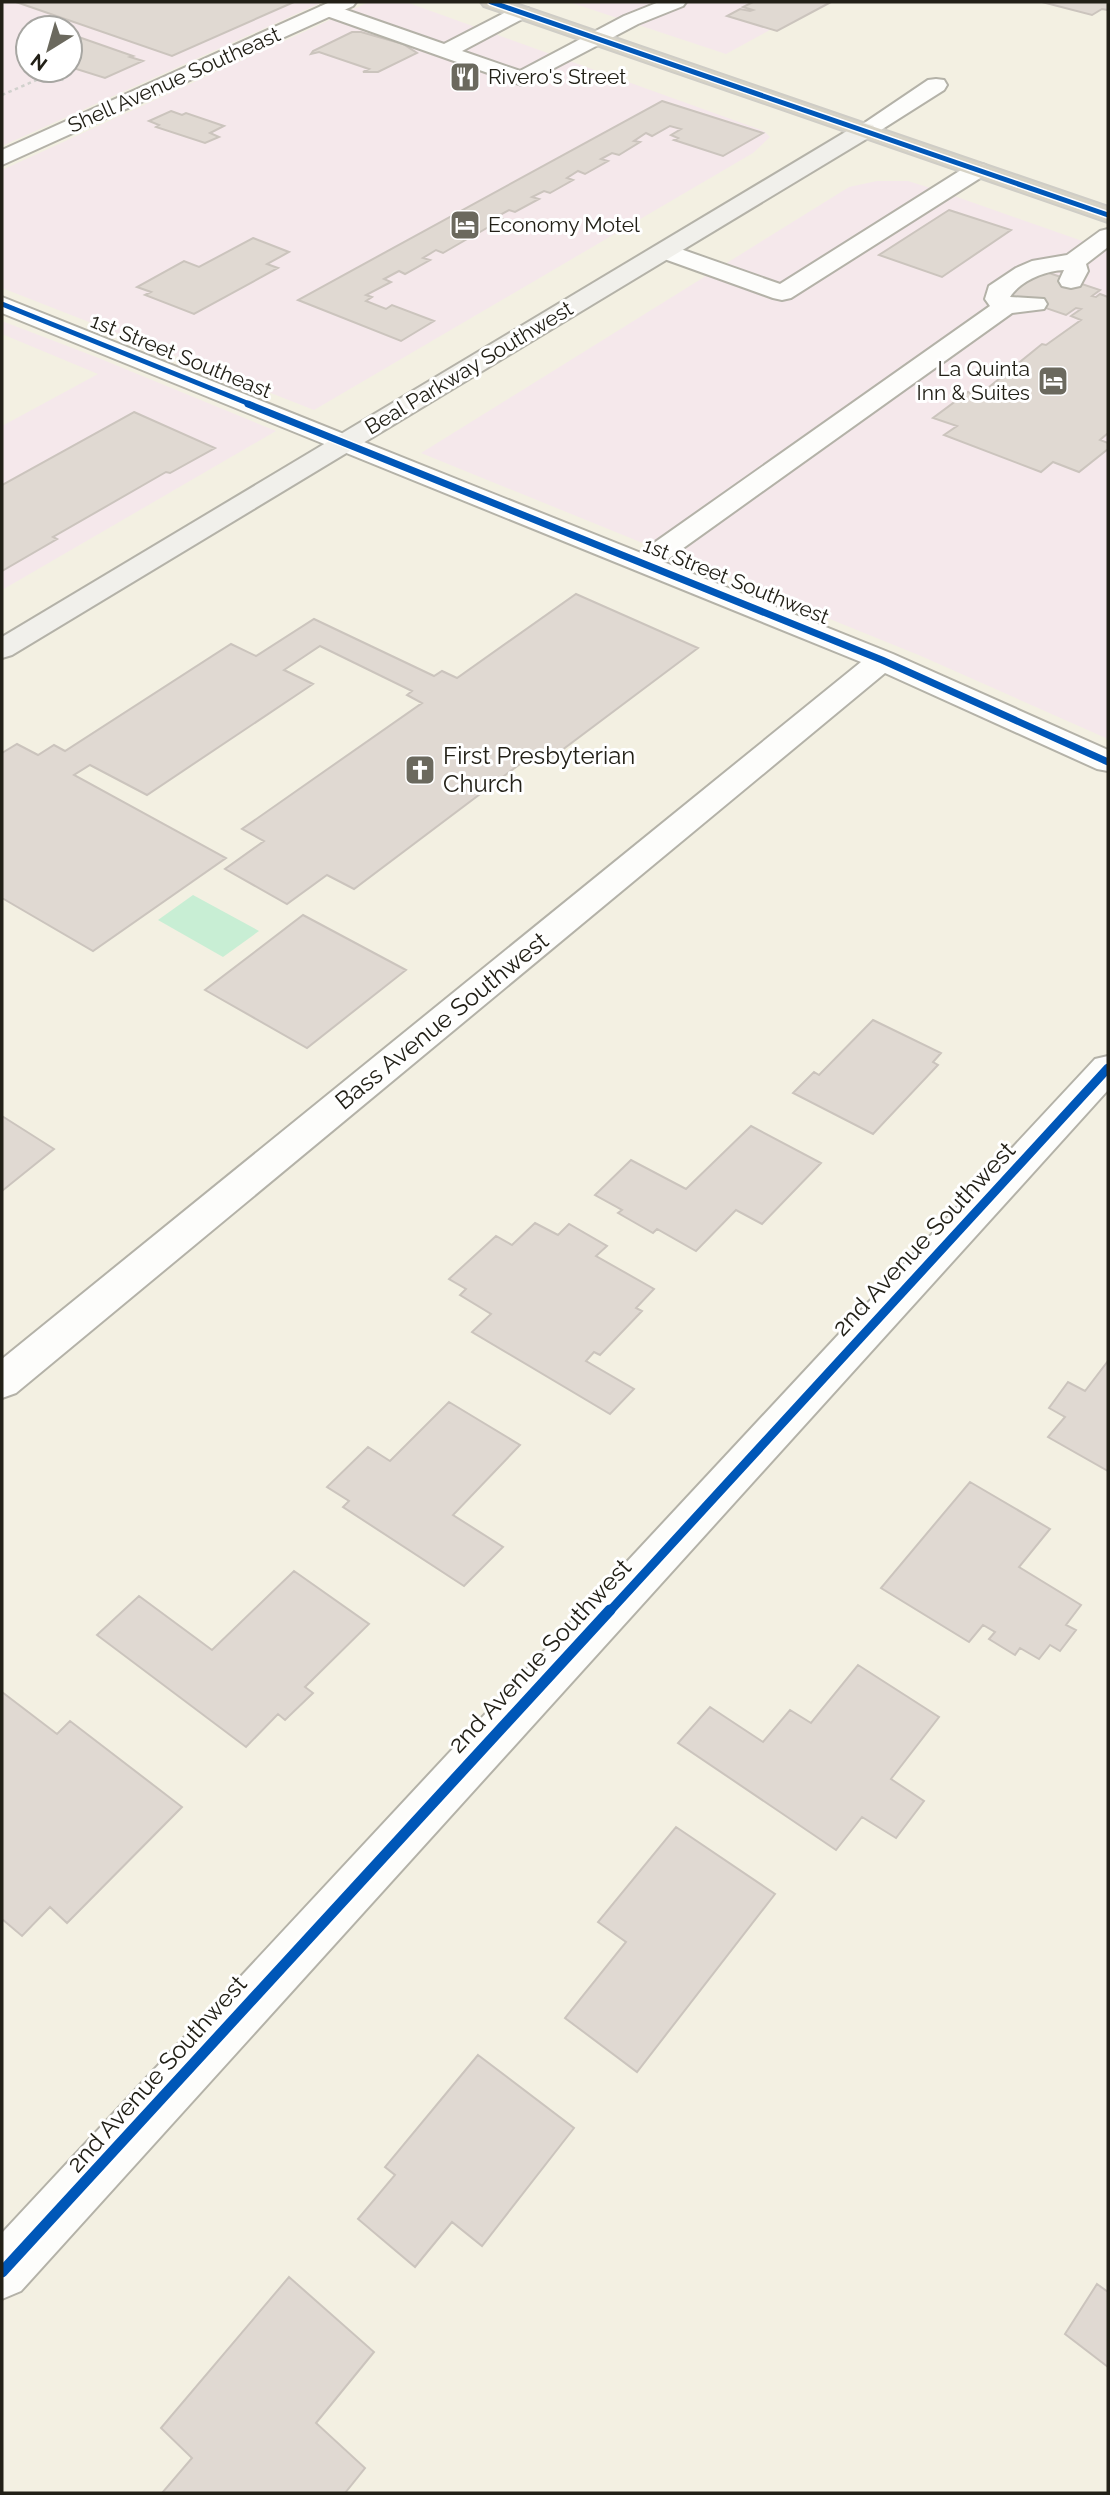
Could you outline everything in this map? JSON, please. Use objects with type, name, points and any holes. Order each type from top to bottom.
[{"type":"highway","points":[[491,2],[1108,215]]},
{"type":"main road","name":"Beal Parkway Southwest","points":[[2,649],[865,130]]},
{"type":"street","points":[[337,6],[445,52],[522,79],[631,20],[676,2]]},
{"type":"street","name":"Shell Avenue Southeast","points":[[2,158],[337,6]]},
{"type":"street","points":[[445,52],[521,12]]},
{"type":"street","points":[[865,130],[936,85]]},
{"type":"street","points":[[664,251],[782,293],[978,170]]},
{"type":"street","points":[[1006,306],[997,299],[998,291],[1032,266],[1072,271],[1108,236]]},
{"type":"street","name":"1st Street Southeast","points":[[2,304],[347,441]]},
{"type":"street","points":[[644,563],[1006,306],[1035,304]]},
{"type":"street","name":"1st Street Southwest","points":[[347,441],[882,660],[1108,762]]},
{"type":"street","name":"Bass Avenue Southwest","points":[[2,1382],[882,660]]},
{"type":"street","name":"2nd Avenue Southwest","points":[[2,2272],[1108,1068]]},
{"type":"shaded area","points":[[2,2],[323,2],[2,146]]},
{"type":"shaded area","points":[[369,2],[406,2],[764,131],[770,137],[753,153],[314,410],[2,288],[2,170]]},
{"type":"shaded area","points":[[569,2],[821,2],[726,54]]},
{"type":"shaded area","points":[[877,181],[908,181],[1108,250],[1108,739],[921,656],[421,453],[849,187]]},
{"type":"shaded area","points":[[2,321],[276,431],[2,590],[2,426],[98,374],[2,334]]},
{"type":"green space","points":[[193,895],[259,931],[223,957],[158,920]]},
{"type":"building","points":[[16,2],[294,2],[172,56],[84,26],[84,14],[51,14]]},
{"type":"building","points":[[753,2],[831,2],[777,31],[727,16],[740,9],[753,10],[743,7]]},
{"type":"building","points":[[1042,2],[1108,2],[1108,10],[1102,9],[1092,15]]},
{"type":"building","points":[[352,32],[403,44],[417,53],[378,72],[363,72],[369,69],[319,52],[311,54]]},
{"type":"building","points":[[84,39],[143,61],[105,78],[84,71]]},
{"type":"building","name":"Economy Motel","points":[[662,101],[763,133],[723,156],[674,140],[678,138],[671,135],[681,129],[670,126],[652,136],[646,133],[634,141],[640,142],[619,155],[612,153],[601,159],[608,161],[585,174],[578,171],[567,178],[573,180],[550,193],[544,191],[532,197],[539,199],[515,212],[509,210],[496,217],[502,219],[480,232],[473,230],[461,237],[467,239],[443,253],[436,250],[423,258],[430,260],[405,274],[399,271],[384,279],[391,282],[366,295],[372,297],[366,301],[386,309],[392,305],[434,321],[401,341],[298,300]]},
{"type":"building","points":[[171,111],[182,115],[186,113],[224,126],[210,133],[219,137],[205,143],[156,127],[159,125],[149,121]]},
{"type":"building","points":[[949,210],[1011,230],[942,277],[879,255]]},
{"type":"building","points":[[253,238],[289,252],[267,264],[278,268],[194,314],[145,295],[151,292],[137,287],[184,261],[199,267]]},
{"type":"building","name":"La Quinta Inn & Suites","points":[[1043,271],[1100,290],[1092,296],[1100,294],[1108,297],[1108,433],[1100,440],[1108,443],[1108,449],[1079,472],[1053,462],[1041,472],[944,435],[957,426],[933,418],[968,392],[978,396],[1042,344],[1046,345],[1081,320],[1071,316],[1081,309],[1076,308],[1066,315],[1008,295]]},
{"type":"building","points":[[134,412],[215,448],[170,473],[166,472],[53,537],[57,539],[2,571],[2,485]]},
{"type":"building","name":"First Presbyterian Church","points":[[576,594],[698,648],[550,759],[536,752],[354,889],[327,875],[287,904],[225,869],[264,841],[242,829],[422,703],[407,695],[412,691],[320,646],[284,670],[313,684],[147,795],[90,765],[74,775],[226,858],[93,951],[2,898],[2,753],[17,744],[38,755],[54,745],[65,751],[231,644],[256,656],[314,619],[434,676],[442,671],[457,678]]},
{"type":"building","points":[[303,915],[406,970],[307,1048],[205,990]]},
{"type":"building","points":[[873,1020],[941,1053],[933,1062],[938,1065],[873,1134],[793,1093],[814,1072],[819,1075]]},
{"type":"building","points":[[2,1116],[54,1149],[2,1191]]},
{"type":"building","points":[[751,1126],[821,1163],[762,1224],[736,1210],[696,1251],[657,1229],[653,1233],[618,1213],[622,1210],[595,1195],[631,1160],[686,1189]]},
{"type":"building","points":[[535,1223],[558,1235],[569,1224],[607,1246],[596,1256],[654,1289],[636,1308],[642,1311],[600,1355],[594,1352],[586,1361],[634,1389],[610,1414],[472,1332],[491,1314],[460,1295],[466,1289],[449,1279],[496,1236],[512,1245]]},
{"type":"building","points":[[1108,1361],[1108,1471],[1048,1437],[1065,1417],[1049,1408],[1068,1382],[1085,1391]]},
{"type":"building","points":[[449,1402],[520,1445],[453,1515],[503,1547],[464,1586],[343,1507],[349,1501],[327,1487],[368,1447],[390,1461]]},
{"type":"building","points":[[970,1482],[1050,1529],[1019,1567],[1081,1605],[1066,1625],[1076,1630],[1060,1651],[1050,1645],[1039,1659],[1020,1648],[1015,1655],[989,1639],[995,1632],[983,1625],[969,1642],[881,1588]]},
{"type":"building","points":[[294,1571],[369,1624],[305,1687],[313,1693],[285,1720],[278,1714],[246,1747],[97,1635],[139,1596],[212,1650]]},
{"type":"building","points":[[858,1665],[939,1717],[891,1779],[924,1801],[896,1838],[862,1817],[836,1850],[678,1743],[710,1707],[763,1742],[790,1710],[811,1723]]},
{"type":"building","points":[[2,1692],[57,1734],[70,1721],[182,1807],[67,1923],[50,1907],[22,1936],[2,1919]]},
{"type":"building","points":[[676,1827],[775,1894],[637,2072],[565,2018],[626,1942],[598,1922]]},
{"type":"building","points":[[478,2055],[574,2128],[482,2246],[452,2222],[415,2267],[358,2219],[395,2175],[385,2167]]},
{"type":"building","points":[[289,2277],[374,2352],[316,2423],[365,2468],[345,2493],[162,2493],[192,2458],[161,2428]]},
{"type":"building","points":[[1097,2284],[1108,2292],[1108,2367],[1065,2334]]},
{"type":"cycle path","points":[[491,2],[1108,215]]},
{"type":"cycle path","points":[[2,304],[882,660],[1108,762]]},
{"type":"cycle path","points":[[2,2272],[1108,1068]]},
{"type":"place","name":"Rivero's Street","points":[[465,77]]},
{"type":"place","name":"Economy Motel","points":[[465,225]]},
{"type":"place","name":"La Quinta Inn & Suites","points":[[1053,381]]},
{"type":"place","name":"First Presbyterian Church","points":[[420,770]]}]
